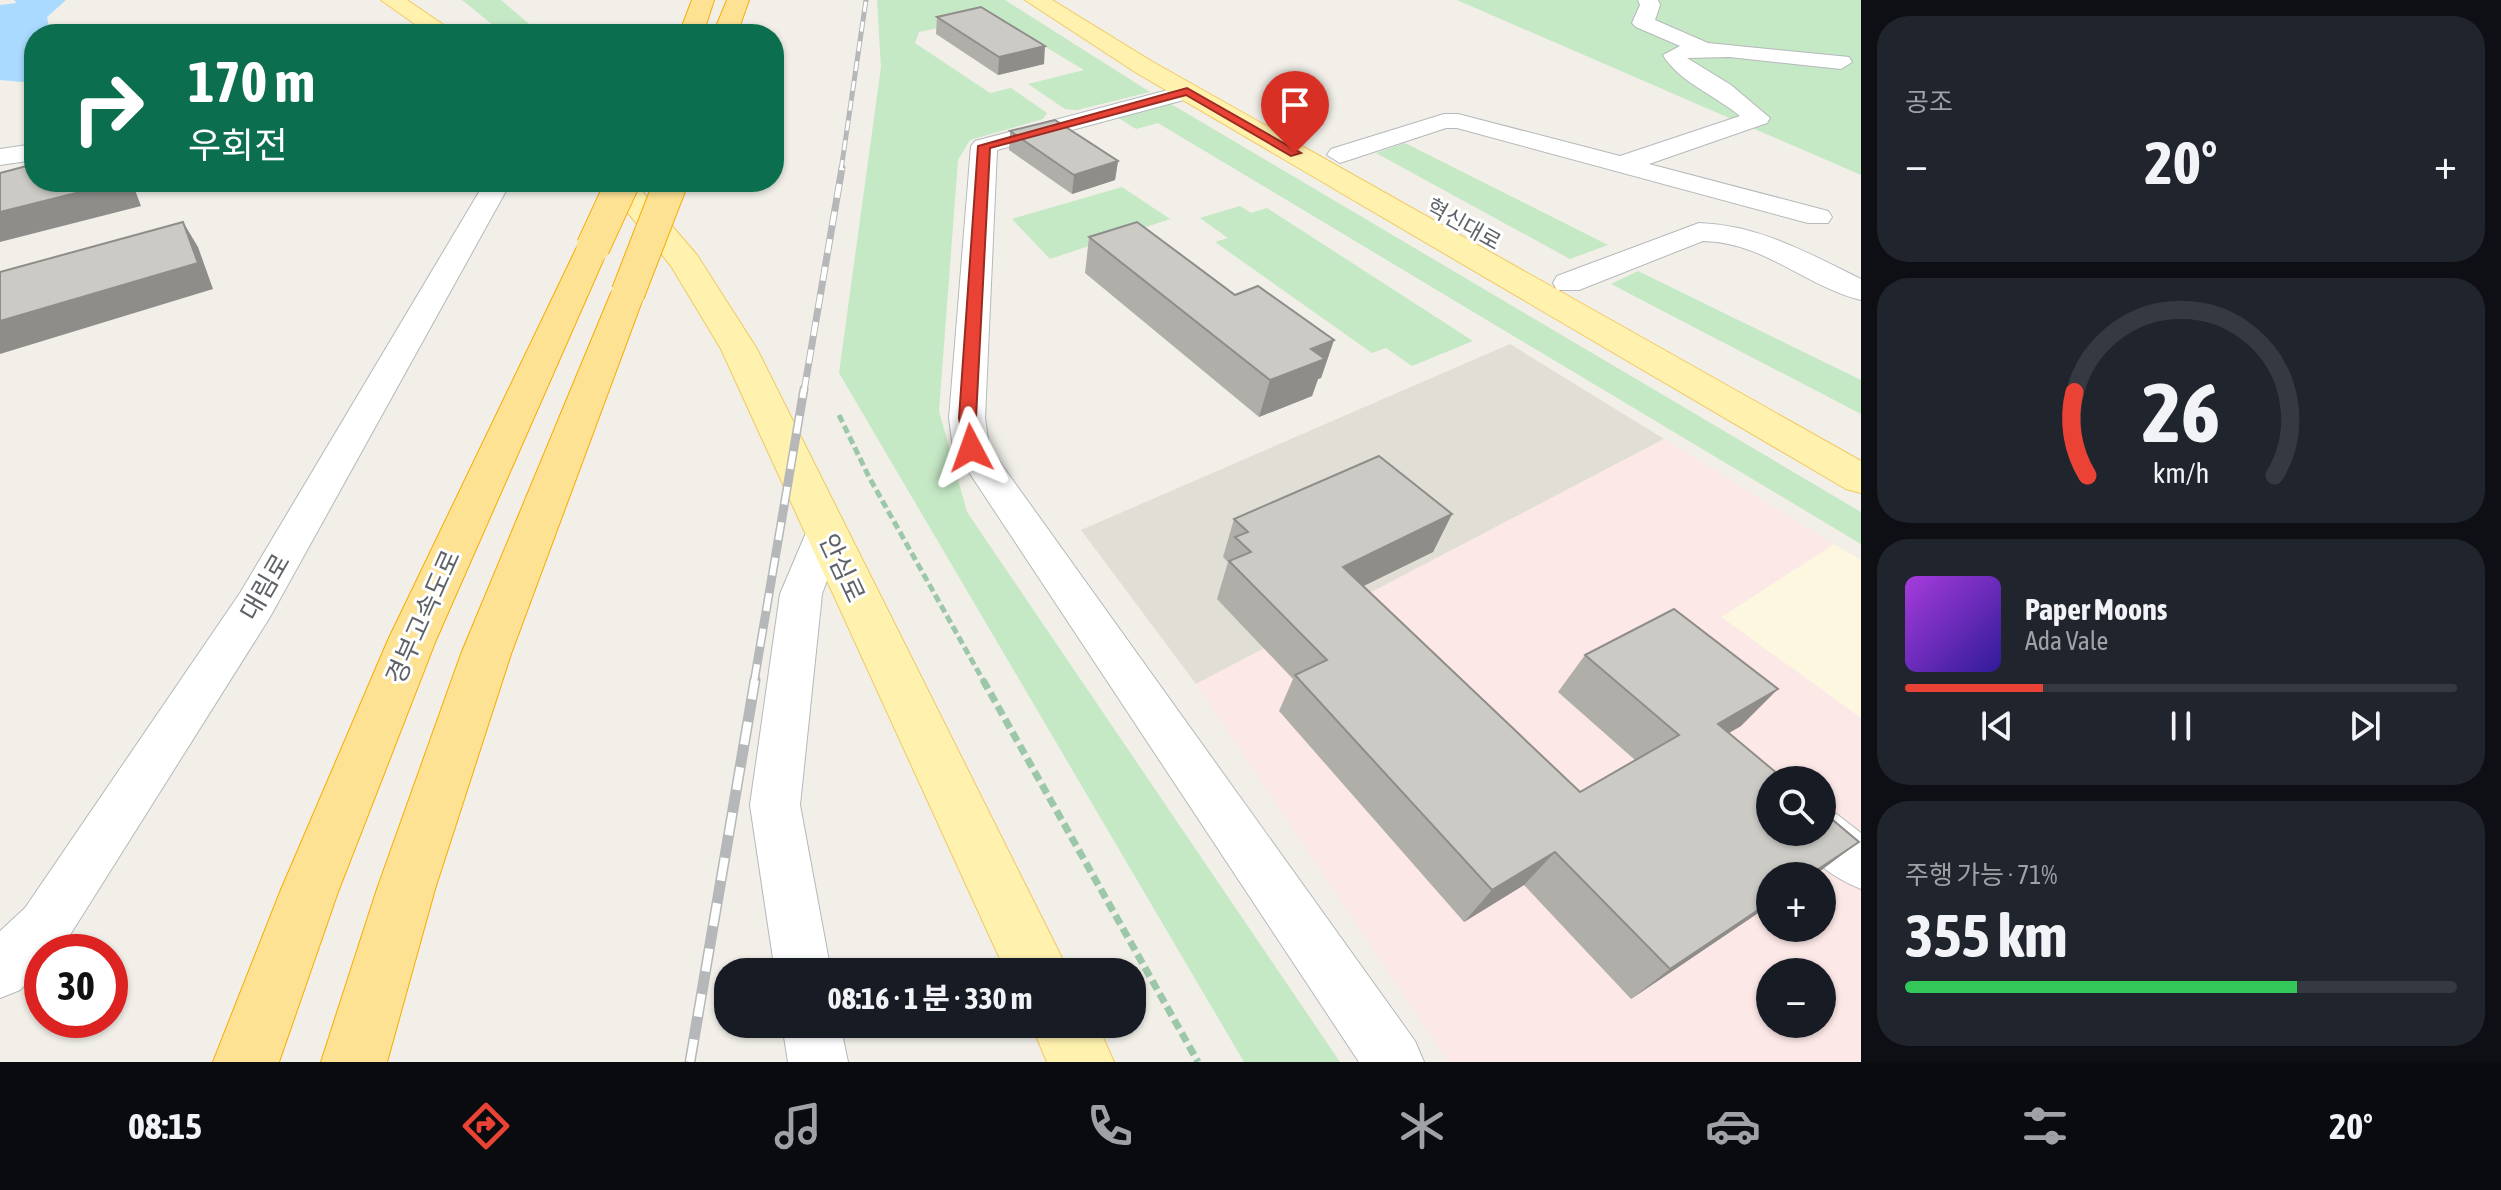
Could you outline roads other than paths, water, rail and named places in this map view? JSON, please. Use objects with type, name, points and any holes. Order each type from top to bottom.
[{"type":"highway","points":[[695,24],[703,0]]},
{"type":"highway","points":[[729,24],[738,0]]},
{"type":"highway","name":"경부고속도로","points":[[246,1062],[309,892],[412,640],[616,192]]},
{"type":"highway","points":[[354,1062],[406,889],[486,654],[667,192]]},
{"type":"main road","points":[[392,0],[429,24]]},
{"type":"main road","points":[[1036,0],[1187,92],[1861,479]]},
{"type":"main road","name":"혁신대로","points":[[1068,0],[1861,447]]},
{"type":"main road","name":"안심로","points":[[628,192],[685,262],[739,349],[1031,958]]},
{"type":"main road","points":[[1070,1038],[1081,1062]]},
{"type":"street","points":[[1648,0],[1650,5],[1643,23],[1700,47],[1841,62]]},
{"type":"street","points":[[1623,164],[1758,118],[1723,90],[1682,68],[1674,55],[1700,47]]},
{"type":"street","points":[[1187,92],[984,146],[967,418],[971,448],[1394,1062]]},
{"type":"street","points":[[1340,155],[1444,121],[1458,121],[1818,217]]},
{"type":"street","points":[[0,157],[24,153]]},
{"type":"street","name":"대림로","points":[[0,970],[53,915],[255,605],[492,192]]},
{"type":"street","points":[[1568,283],[1699,232],[1714,231],[1750,239],[1861,291]]},
{"type":"street","points":[[801,958],[775,805],[801,594],[825,531]]},
{"type":"street","points":[[1836,844],[1861,864]]},
{"type":"street","points":[[814,1038],[818,1062]]},
{"type":"water","points":[[14,0],[66,0],[47,17],[48,24],[24,24],[24,82],[0,80],[0,5],[17,3]]},
{"type":"railway","points":[[841,170],[866,0]]},
{"type":"railway","points":[[804,391],[842,168]]},
{"type":"railway","points":[[754,682],[804,389]]},
{"type":"railway","points":[[690,1062],[755,680]]}]
